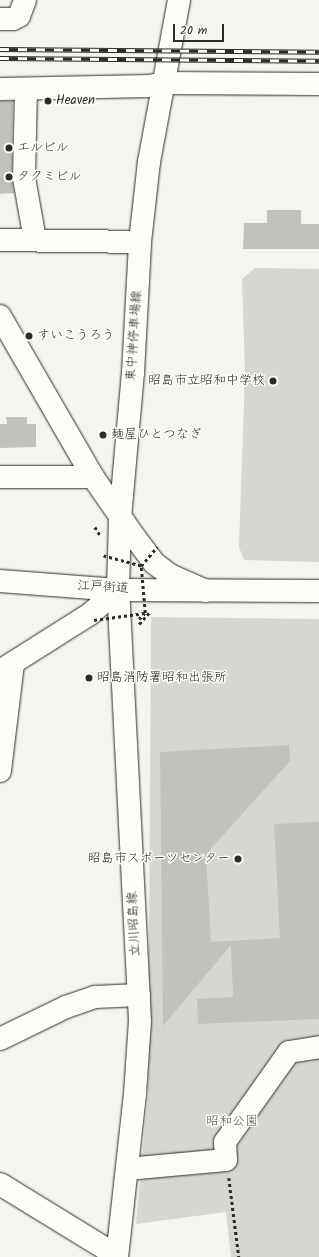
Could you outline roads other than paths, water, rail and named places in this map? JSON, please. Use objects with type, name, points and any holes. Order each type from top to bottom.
[{"type":"street","points":[[0,19],[13,19],[19,16],[25,0]]},
{"type":"street","points":[[164,83],[179,0]]},
{"type":"street","points":[[0,89],[150,86],[164,83],[319,84]]},
{"type":"street","name":"東中神停車場線","points":[[118,590],[120,518],[133,373],[140,242],[150,162],[164,83]]},
{"type":"street","points":[[26,89],[24,178],[35,240]]},
{"type":"street","points":[[0,240],[140,242]]},
{"type":"street","name":"江戸街道","points":[[0,316],[93,477],[120,518],[154,563],[187,585],[206,591]]},
{"type":"street","points":[[0,478],[93,477]]},
{"type":"street","name":"江戸街道","points":[[0,581],[118,590],[319,591]]},
{"type":"street","points":[[0,771],[3,662],[90,614],[118,590]]},
{"type":"street","name":"立川昭島線","points":[[117,1256],[138,1068],[139,995],[118,590]]},
{"type":"street","points":[[0,1039],[66,1007],[96,998],[139,995]]},
{"type":"street","points":[[127,1168],[226,1160],[225,1142],[289,1052],[319,1046]]},
{"type":"street","points":[[0,1184],[117,1256]]},
{"type":"railway","points":[[0,49],[319,52]]},
{"type":"railway","points":[[0,58],[319,61]]},
{"type":"place","name":"Heaven","points":[[48,101]]},
{"type":"place","name":"エルビル","points":[[9,148]]},
{"type":"place","name":"タクミビル","points":[[9,177]]},
{"type":"place","name":"すいこうろう","points":[[29,336]]},
{"type":"place","name":"昭島市立昭和中学校","points":[[273,381]]},
{"type":"place","name":"麺屋ひとつなぎ","points":[[103,435]]},
{"type":"place","name":"昭島消防署昭和出張所","points":[[89,678]]},
{"type":"place","name":"昭島市スポーツセンター","points":[[238,859]]},
{"type":"park label","name":"昭和公園","points":[[232,1122]]}]
